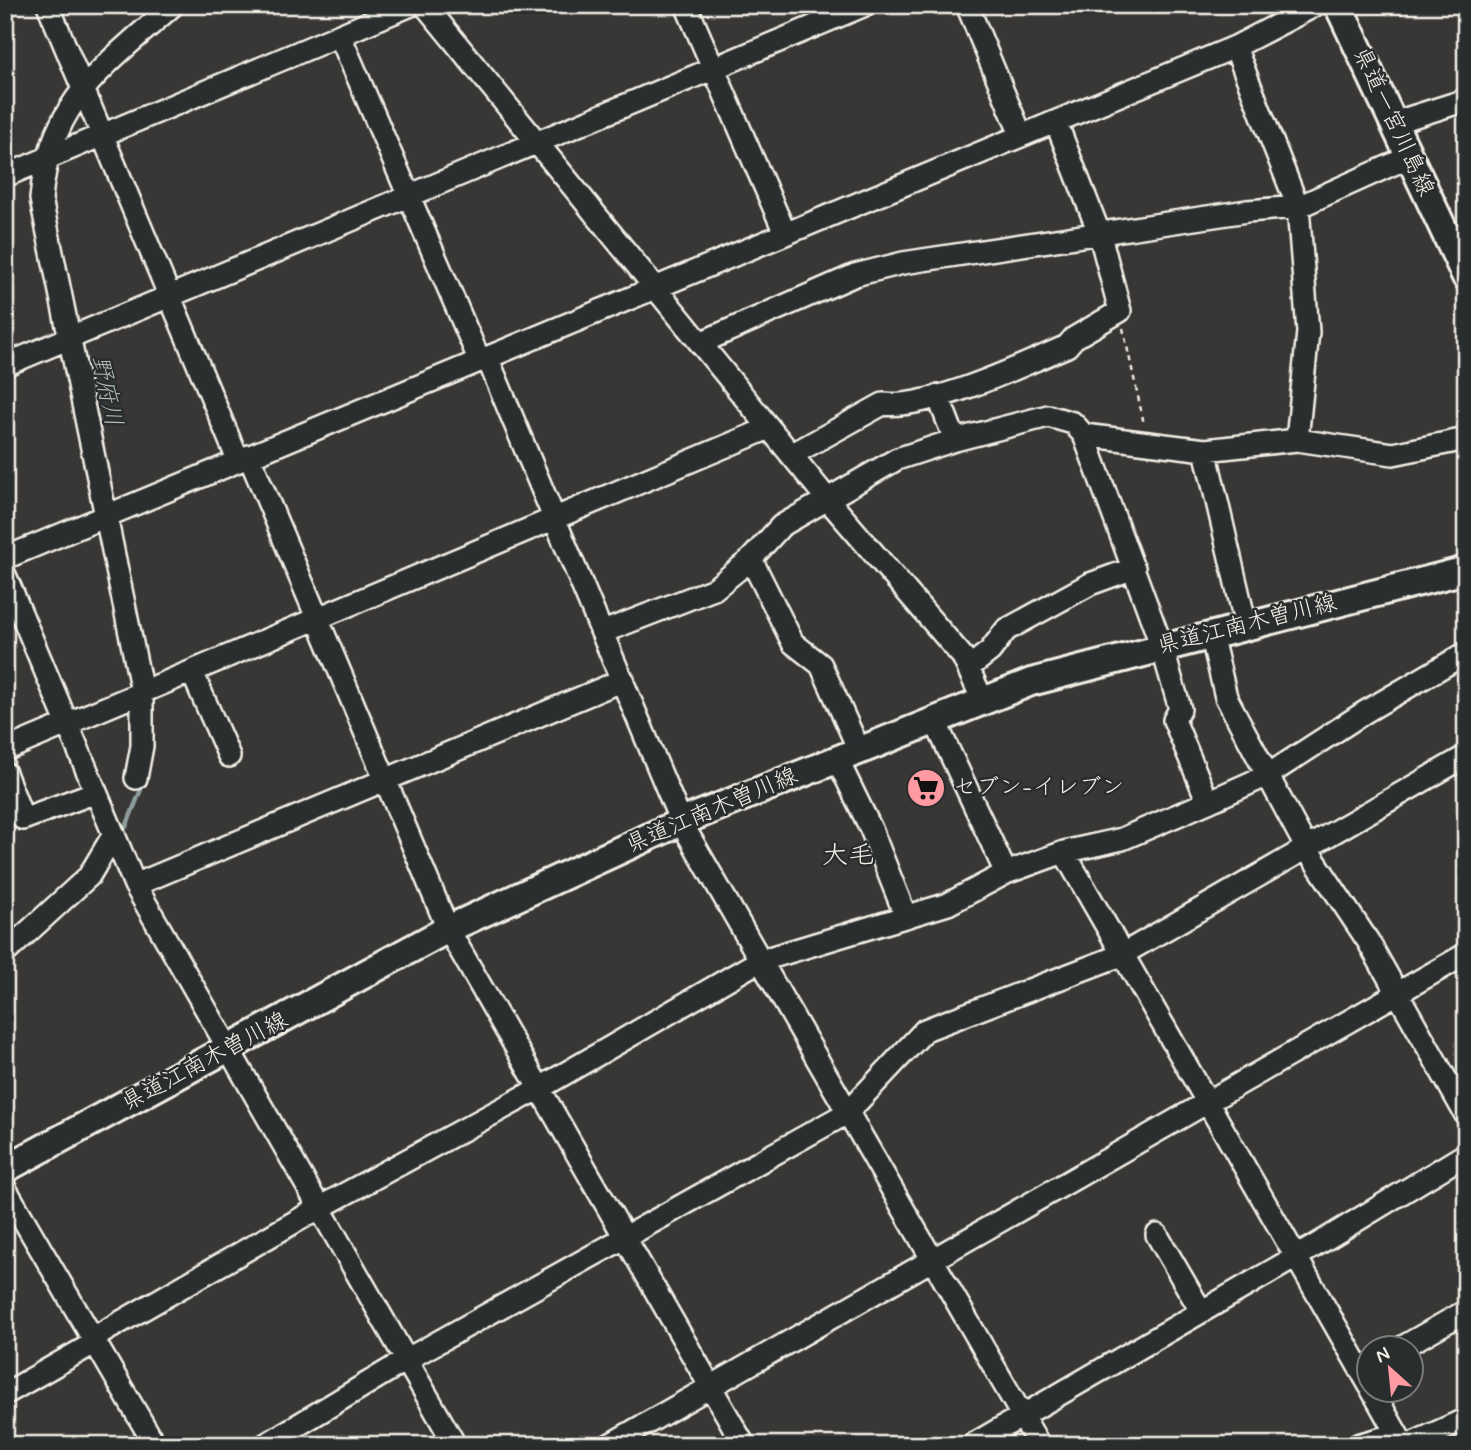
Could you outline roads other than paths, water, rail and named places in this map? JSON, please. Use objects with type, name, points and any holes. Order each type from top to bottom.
[{"type":"main road","name":"県道一宮川島線","points":[[1338,5],[1466,277]]},
{"type":"main road","name":"県道江南木曽川線","points":[[5,1169],[228,1051],[448,929],[681,822],[1031,682],[1466,570]]},
{"type":"street","points":[[48,5],[171,298],[318,619],[448,929],[744,1445]]},
{"type":"street","points":[[136,778],[148,690],[73,338],[42,208],[58,125],[85,92],[173,5]]},
{"type":"street","points":[[5,176],[411,5]]},
{"type":"street","points":[[425,5],[828,500],[963,657],[983,701]]},
{"type":"street","points":[[686,5],[785,233]]},
{"type":"street","points":[[5,365],[171,298],[865,5]]},
{"type":"street","points":[[967,5],[1021,135]]},
{"type":"street","points":[[5,558],[1234,47],[1316,5]]},
{"type":"street","points":[[340,36],[409,198],[555,519],[681,822],[1039,1445]]},
{"type":"street","points":[[1234,47],[1298,207],[1308,332],[1297,440]]},
{"type":"street","points":[[1393,123],[1466,100]]},
{"type":"street","points":[[791,455],[883,404],[897,406],[938,396],[1067,346],[1074,338],[1119,311],[1100,235],[1056,122]]},
{"type":"street","points":[[699,343],[855,275],[903,263],[1247,211],[1298,207],[1409,157]]},
{"type":"street","points":[[938,396],[955,440]]},
{"type":"street","points":[[603,632],[714,589],[751,559],[780,526],[897,459],[955,440],[1048,416],[1073,423],[1084,435],[1134,568],[1162,647],[1180,709],[1174,720],[1208,802]]},
{"type":"street","points":[[5,750],[769,428]]},
{"type":"street","points":[[1084,435],[1205,450],[1297,440],[1393,454],[1465,445]]},
{"type":"street","points":[[1205,450],[1246,625]]},
{"type":"street","points":[[751,559],[793,643],[821,666],[871,829],[906,917]]},
{"type":"street","points":[[968,668],[990,651],[1006,630],[1090,584],[1134,568]]},
{"type":"street","points":[[5,575],[135,885],[455,1445]]},
{"type":"street","points":[[1211,634],[1226,697],[1307,849],[1368,941],[1466,1115]]},
{"type":"street","points":[[5,1394],[89,1346],[93,1338],[319,1208],[540,1088],[759,961],[948,904],[1006,873],[1064,852],[1122,839],[1208,802],[1268,775],[1365,712],[1466,653]]},
{"type":"street","points":[[192,672],[229,756]]},
{"type":"street","points":[[135,885],[623,680]]},
{"type":"street","points":[[934,719],[1006,873]]},
{"type":"street","points":[[265,1445],[406,1360],[847,1113],[925,1030],[1121,955],[1307,849],[1390,797],[1466,756]]},
{"type":"street","points":[[5,773],[23,819],[96,792]]},
{"type":"street","points":[[5,953],[89,876],[114,834]]},
{"type":"street","points":[[1064,852],[1295,1258],[1356,1359]]},
{"type":"street","points":[[609,1445],[1466,954]]},
{"type":"street","points":[[972,1445],[1295,1258],[1466,1154]]},
{"type":"street","points":[[5,1188],[155,1445]]},
{"type":"street","points":[[1157,1235],[1202,1311]]},
{"type":"street","points":[[1426,1334],[1466,1311]]},
{"type":"street","points":[[1382,1404],[1403,1441]]},
{"type":"street","points":[[1357,1445],[1403,1441],[1466,1419]]},
{"type":"waterway","name":"野府川","points":[[126,827],[144,782]]},
{"type":"place","name":"セブン-イレブン","points":[[926,788]]},
{"type":"district","name":"大毛","points":[[848,856]]}]
